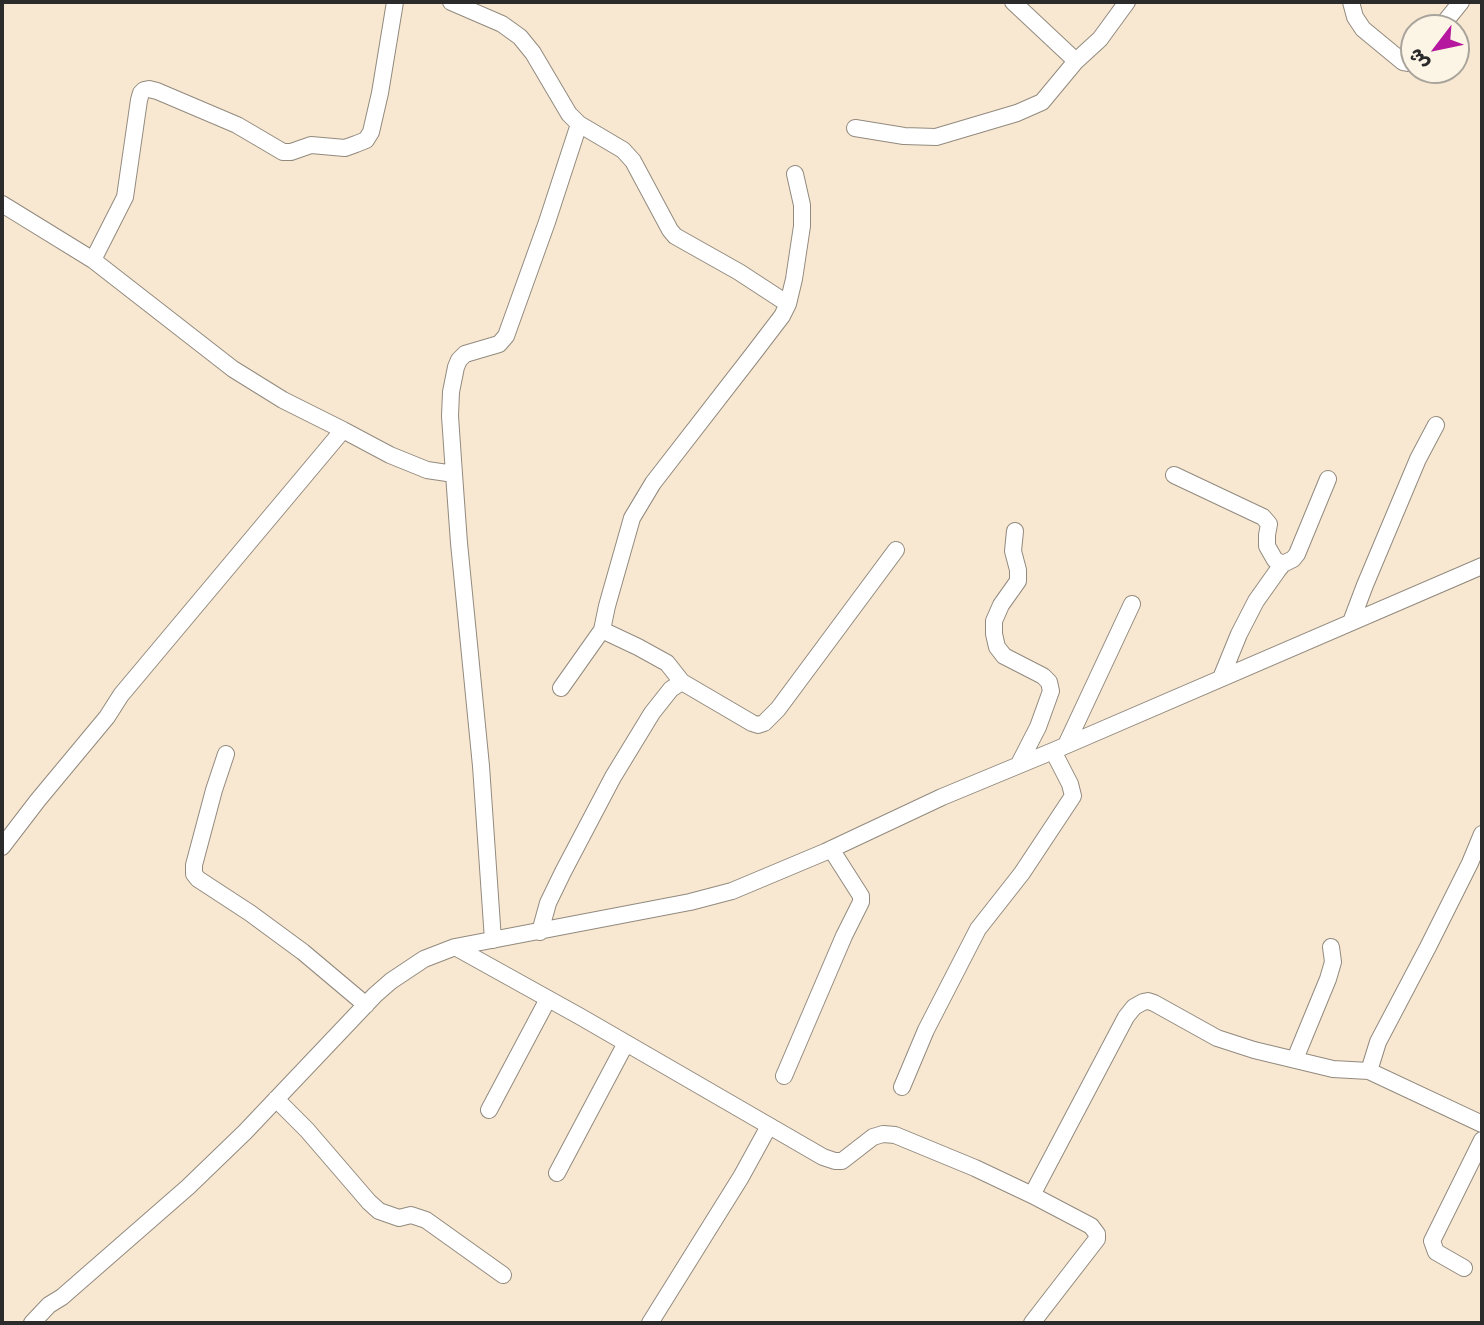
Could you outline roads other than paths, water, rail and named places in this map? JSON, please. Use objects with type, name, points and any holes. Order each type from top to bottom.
[{"type":"street","points":[[93,260],[125,197],[139,100],[144,90],[157,91],[217,116],[284,152],[312,145],[345,148],[366,139],[371,132],[394,2]]},
{"type":"street","points":[[451,2],[502,24],[520,37],[533,53],[562,103],[579,124],[628,155],[675,236],[739,272],[788,304]]},
{"type":"street","points":[[1013,2],[1076,61]]},
{"type":"street","points":[[855,128],[904,136],[936,137],[1017,113],[1042,102],[1076,61],[1100,39],[1127,2]]},
{"type":"street","points":[[1351,2],[1355,17],[1363,29],[1400,60]]},
{"type":"street","points":[[493,940],[481,766],[459,544],[450,415],[452,392],[459,360],[465,354],[499,344],[506,337],[579,124]]},
{"type":"street","points":[[561,688],[602,630],[626,533],[638,505],[782,316],[788,304],[802,226],[802,205],[795,174]]},
{"type":"street","points":[[2,204],[93,260],[233,369],[293,405],[427,470],[454,474]]},
{"type":"street","points":[[1351,622],[1413,471],[1436,425]]},
{"type":"street","points":[[2,847],[107,717],[121,695],[343,430]]},
{"type":"street","points":[[1174,475],[1263,517],[1269,524],[1267,546],[1275,560],[1283,564]]},
{"type":"street","points":[[1221,678],[1256,601],[1283,564],[1297,554],[1328,479]]},
{"type":"street","points":[[1015,531],[1013,551],[1018,581],[1001,604],[994,621],[997,648],[1004,656],[1043,676],[1051,687],[1038,727],[1019,764]]},
{"type":"street","points":[[602,630],[667,663],[682,682],[758,725],[764,723],[778,709],[896,550]]},
{"type":"street","points":[[32,1323],[49,1305],[62,1297],[188,1187],[391,981],[436,953],[733,891],[831,849],[942,796],[1482,566]]},
{"type":"street","points":[[902,1087],[926,1030],[978,929],[1022,873],[1073,796],[1060,748],[1132,604]]},
{"type":"street","points":[[540,932],[548,903],[613,777],[652,713],[671,689],[682,682]]},
{"type":"street","points":[[226,754],[194,865],[194,874],[303,952],[366,1005]]},
{"type":"street","points":[[1369,1072],[1378,1042],[1470,863],[1482,834]]},
{"type":"street","points":[[784,1076],[861,902],[861,896],[831,849]]},
{"type":"street","points":[[455,947],[822,1157],[842,1161],[873,1137],[895,1135],[975,1168],[1091,1226],[1097,1239],[1032,1323]]},
{"type":"street","points":[[1295,1059],[1328,978],[1333,962],[1331,947]]},
{"type":"street","points":[[489,1110],[548,999]]},
{"type":"street","points":[[1032,1195],[1125,1017],[1139,1004],[1148,1001],[1217,1038],[1333,1069],[1369,1072],[1482,1124]]},
{"type":"street","points":[[556,1172],[626,1043]]},
{"type":"street","points":[[276,1099],[307,1129],[369,1202],[389,1215],[399,1218],[411,1215],[426,1220],[503,1275]]},
{"type":"street","points":[[650,1323],[721,1211],[769,1126]]},
{"type":"street","points":[[1464,1268],[1436,1252],[1433,1241],[1482,1140]]},
{"type":"street","points":[[46,1323],[62,1297]]}]
